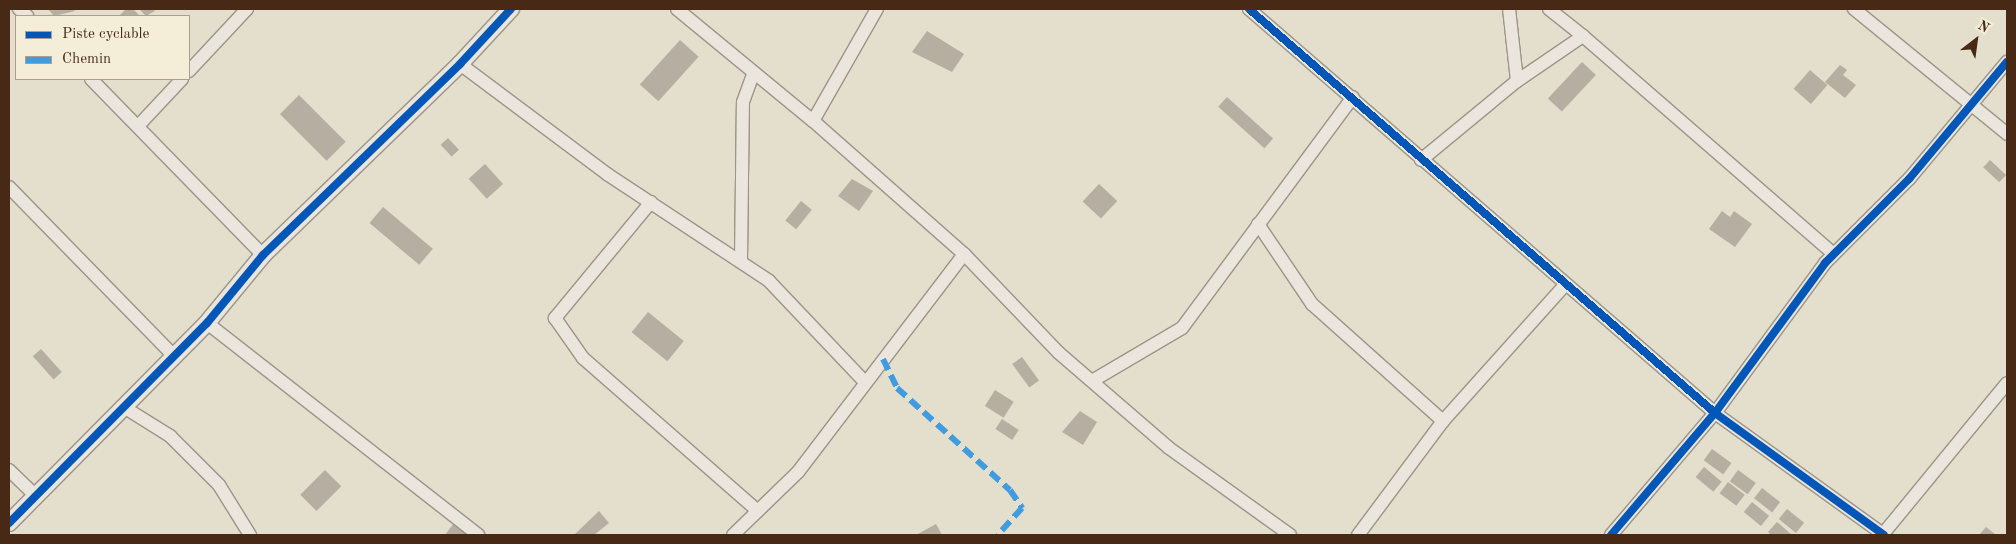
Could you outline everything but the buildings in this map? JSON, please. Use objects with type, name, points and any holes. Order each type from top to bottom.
[{"type":"street","points":[[190,71],[247,9]]},
{"type":"street","points":[[9,523],[34,494],[172,354],[207,322],[263,254],[460,64],[511,9]]},
{"type":"street","points":[[677,9],[753,74],[813,121],[964,254],[1092,381],[1170,448],[1290,535]]},
{"type":"street","points":[[813,121],[877,9]]},
{"type":"street","points":[[1248,9],[1353,97],[1421,160],[1715,413],[1884,535],[2007,383]]},
{"type":"street","points":[[1509,9],[1517,81]]},
{"type":"street","points":[[1549,9],[1583,36],[1833,253]]},
{"type":"street","points":[[1854,9],[2007,134]]},
{"type":"street","points":[[1421,160],[1517,81],[1583,36]]},
{"type":"street","points":[[1611,535],[1715,413],[1833,253],[1897,192],[2007,62]]},
{"type":"street","points":[[460,64],[651,202],[741,260],[769,282],[865,382]]},
{"type":"street","points":[[741,260],[743,102],[753,74]]},
{"type":"street","points":[[92,80],[139,125],[263,254]]},
{"type":"street","points":[[139,125],[181,80]]},
{"type":"street","points":[[1092,381],[1182,328],[1353,97]]},
{"type":"street","points":[[9,186],[172,354]]},
{"type":"street","points":[[651,202],[555,318],[582,358],[758,511]]},
{"type":"street","points":[[1258,224],[1312,304],[1443,421]]},
{"type":"street","points":[[733,535],[798,472],[964,254]]},
{"type":"street","points":[[1358,535],[1443,421],[1566,284]]},
{"type":"street","points":[[207,322],[478,535]]},
{"type":"street","points":[[122,406],[170,436],[212,478],[250,535]]},
{"type":"street","points":[[9,470],[34,494]]},
{"type":"marked path","points":[[883,359],[897,388],[1010,490],[1022,508],[998,535]]},
{"type":"cycle path","points":[[9,523],[207,323],[263,255],[460,64],[511,9]]},
{"type":"cycle path","points":[[1249,9],[1715,413],[1884,535]]},
{"type":"cycle path","points":[[1611,535],[1715,413],[1825,263],[1909,179],[2007,62]]}]
